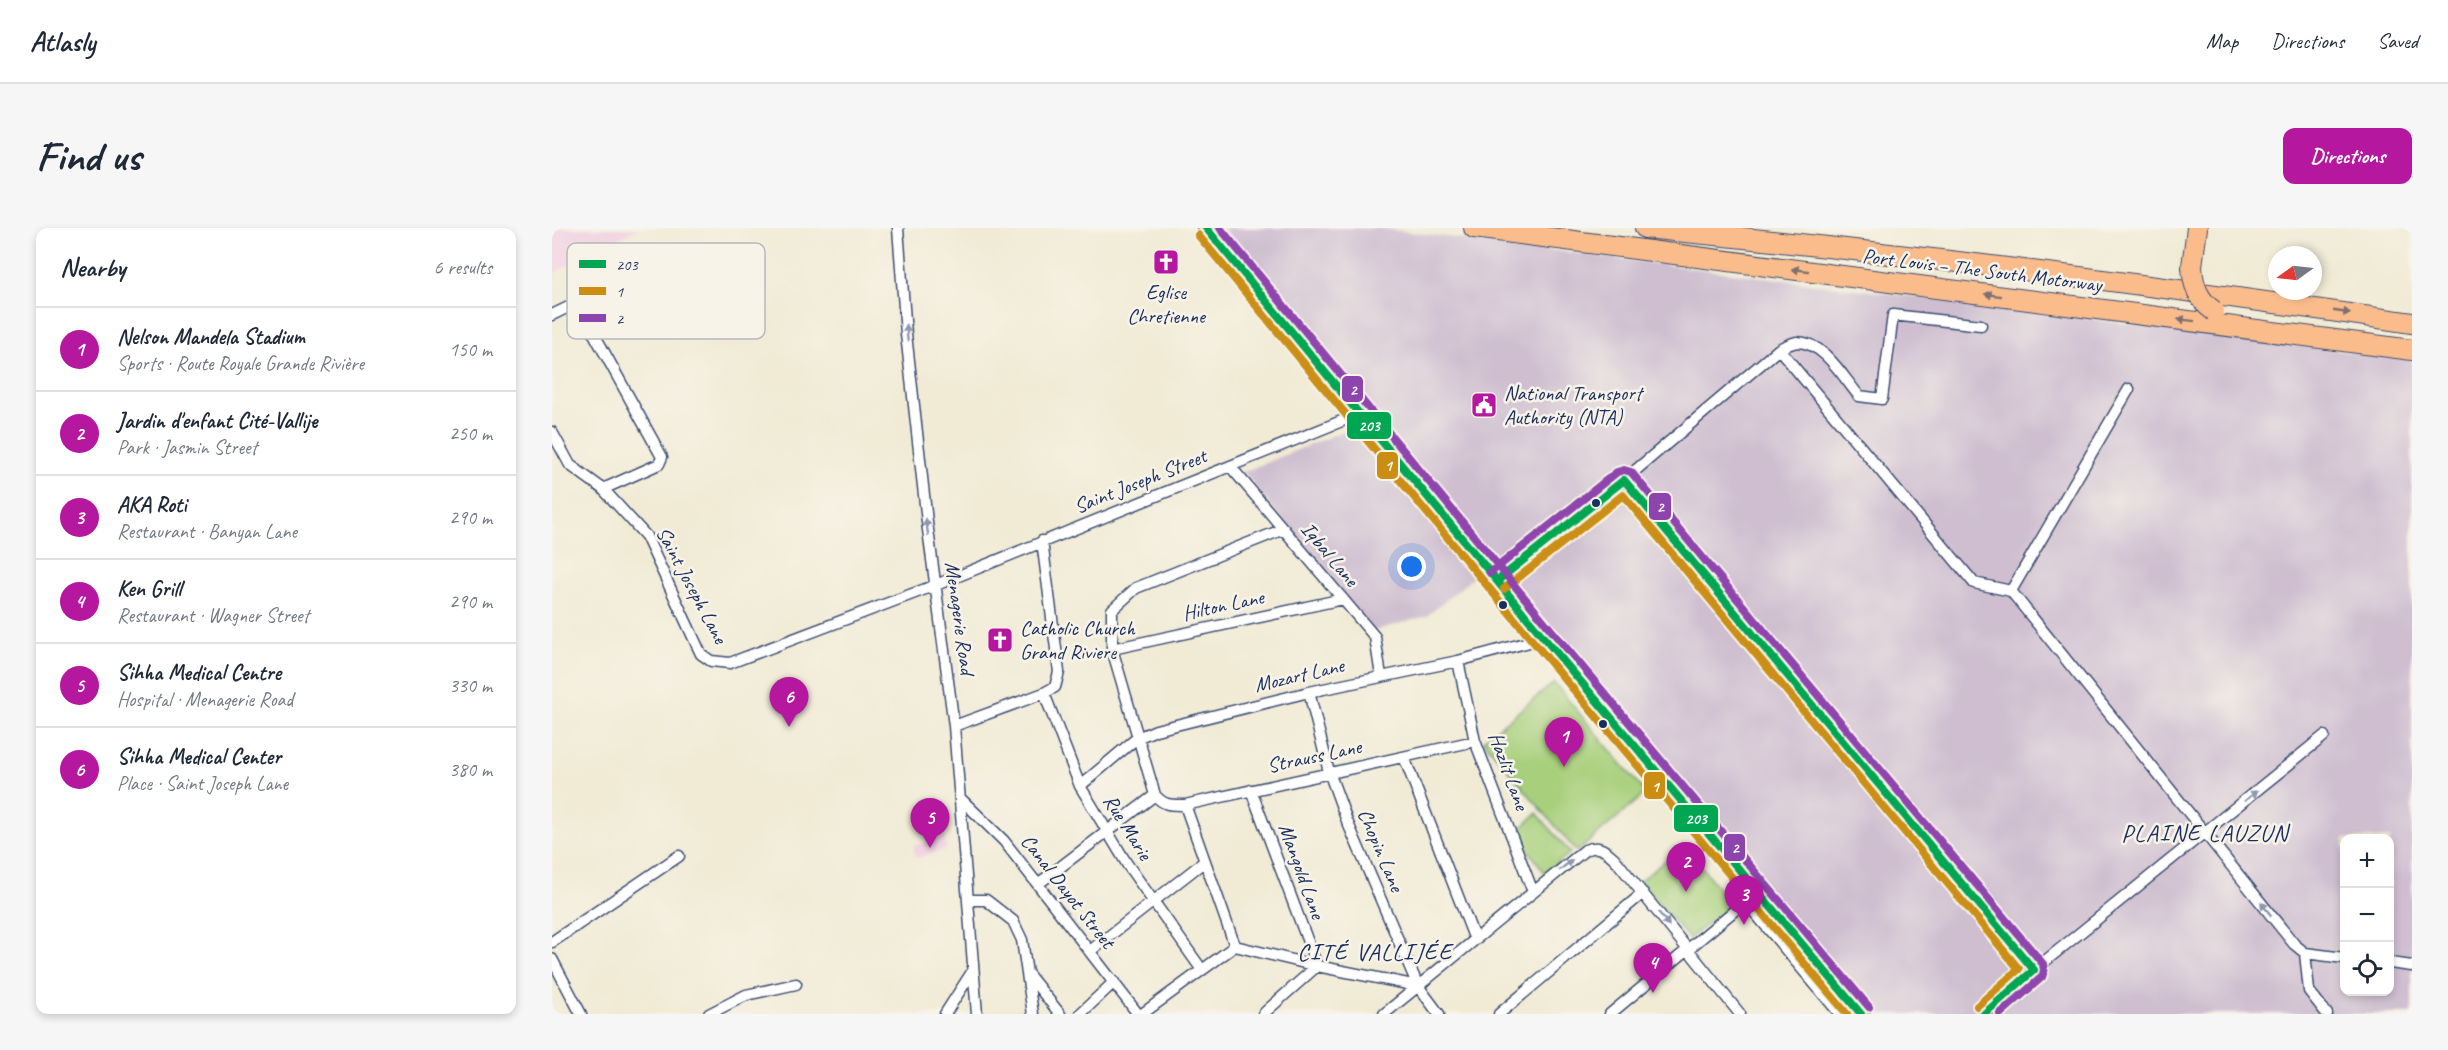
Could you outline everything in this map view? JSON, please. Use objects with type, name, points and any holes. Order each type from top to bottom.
[{"type":"highway","name":"Port Louis – The South Motorway","points":[[1474,228],[2412,350]]},
{"type":"highway","name":"Port Louis – The South Motorway","points":[[1645,228],[1847,248],[2183,289],[2412,323]]},
{"type":"highway","points":[[2198,228],[2192,266],[2195,286],[2200,298],[2214,311],[2244,318],[2412,336]]},
{"type":"main road","points":[[1206,228],[1544,638],[1752,896],[1861,1014]]},
{"type":"street","name":"Menagerie Road","points":[[898,228],[906,334],[954,726],[977,1014]]},
{"type":"street","points":[[552,315],[567,308]]},
{"type":"street","points":[[1497,581],[1624,480],[1779,349],[1794,342],[1807,343],[1820,350],[1859,396],[1882,399],[1893,315],[1981,325]]},
{"type":"street","points":[[597,339],[662,457],[659,464],[603,489]]},
{"type":"street","points":[[1779,349],[1974,583],[2011,591],[2294,944],[2305,953],[2340,957]]},
{"type":"street","points":[[2011,591],[2129,389]]},
{"type":"street","name":"Saint Joseph Street","points":[[936,585],[1359,414]]},
{"type":"street","name":"Saint Joseph Lane","points":[[552,432],[570,465],[603,489],[646,536],[701,654],[711,661],[730,663],[936,585]]},
{"type":"street","name":"Iqbal Lane","points":[[1230,466],[1375,637],[1381,676]]},
{"type":"street","points":[[1624,480],[2034,970]]},
{"type":"street","points":[[1038,884],[1107,831],[1158,799],[1137,738],[1112,649],[1112,610],[1136,588],[1284,529]]},
{"type":"street","points":[[954,726],[1055,687],[1059,672],[1042,541]]},
{"type":"street","name":"Hilton Lane","points":[[1112,649],[1343,599]]},
{"type":"street","name":"Mozart Lane","points":[[1080,786],[1137,738],[1156,730],[1544,638]]},
{"type":"street","name":"Hazlit Lane","points":[[1458,660],[1475,741],[1533,892]]},
{"type":"street","name":"Chopin Lane","points":[[1309,692],[1329,772],[1347,821],[1418,987],[1439,1014]]},
{"type":"street","name":"Rue Marie","points":[[1044,693],[1080,786],[1153,902],[1202,970]]},
{"type":"street","points":[[1984,1014],[2034,970],[2324,736]]},
{"type":"street","name":"Strauss Lane","points":[[1158,799],[1168,806],[1185,805],[1475,741]]},
{"type":"street","points":[[1404,757],[1475,940]]},
{"type":"street","name":"Mangold Lane","points":[[1251,790],[1317,966]]},
{"type":"street","name":"Canal Dayot Street","points":[[960,798],[1004,840],[1140,1014]]},
{"type":"street","points":[[1185,805],[1235,946]]},
{"type":"street","points":[[1384,1014],[1585,850],[1593,847],[1603,848],[1614,858],[1740,1014]]},
{"type":"street","points":[[552,942],[679,856]]},
{"type":"street","points":[[1090,951],[1205,861]]},
{"type":"street","points":[[1499,1014],[1643,893]]},
{"type":"street","points":[[1610,1014],[1752,896],[1839,1014]]},
{"type":"street","points":[[968,900],[986,900],[1013,921],[1022,940],[1033,1014]]},
{"type":"street","points":[[1140,1014],[1235,946],[1418,987]]},
{"type":"street","points":[[2305,953],[2308,992],[2327,1014]]},
{"type":"street","points":[[552,959],[581,1014]]},
{"type":"street","points":[[2394,964],[2412,966]]},
{"type":"street","points":[[1263,1014],[1317,966]]},
{"type":"street","points":[[945,1014],[972,972]]},
{"type":"street","points":[[1027,973],[1060,1014]]},
{"type":"street","points":[[1080,1014],[1114,982]]},
{"type":"street","points":[[709,1014],[746,995],[796,984]]},
{"type":"shaded area","points":[[552,228],[639,228],[611,243],[567,243],[567,266],[552,274]]},
{"type":"shaded area","points":[[1223,228],[1377,228],[2412,360],[2412,1014],[1865,1014],[1332,362],[1330,363]]},
{"type":"shaded area","points":[[1353,427],[1477,574],[1427,616],[1373,631],[1243,472]]},
{"type":"shaded area","points":[[944,837],[947,849],[916,858],[913,846]]},
{"type":"green space","points":[[1554,683],[1646,793],[1577,852],[1483,740]]},
{"type":"green space","points":[[1537,813],[1570,853],[1545,873],[1523,843],[1519,830]]},
{"type":"green space","points":[[1684,845],[1731,904],[1689,939],[1640,881]]},
{"type":"transit line","name":"203","points":[[1206,228],[1544,638],[1861,1014]]},
{"type":"transit line","name":"2","points":[[1220,228],[1552,631],[1869,1007]]},
{"type":"transit line","name":"1","points":[[1198,235],[1536,645],[1847,1014]]},
{"type":"transit line","name":"2","points":[[1490,573],[1617,472],[1624,470],[1631,472],[2043,964],[2042,977],[2000,1014]]},
{"type":"transit line","name":"203","points":[[1497,581],[1624,480],[2034,970],[1984,1014]]},
{"type":"transit line","name":"1","points":[[1504,589],[1623,495],[2019,969],[1977,1006]]},
{"type":"place","name":"Eglise Chretienne","points":[[1166,262]]},
{"type":"place","name":"National Transport Authority (NTA)","points":[[1484,405]]},
{"type":"place","name":"Catholic Church Grand Riviere","points":[[1000,640]]},
{"type":"place","name":"Sihha Medical Center","points":[[789,727]]},
{"type":"place","name":"Nelson Mandela Stadium","points":[[1564,767]]},
{"type":"place","name":"Sihha Medical Centre","points":[[930,848]]},
{"type":"place","name":"Jardin d'enfant Cité-Vallije","points":[[1686,892]]},
{"type":"place","name":"AKA Roti","points":[[1744,925]]},
{"type":"place","name":"Ken Grill","points":[[1653,993]]},
{"type":"district","name":"PLAINE LAUZUN","points":[[2205,833]]},
{"type":"district","name":"CITÉ VALLIJÉE","points":[[1375,952]]}]
